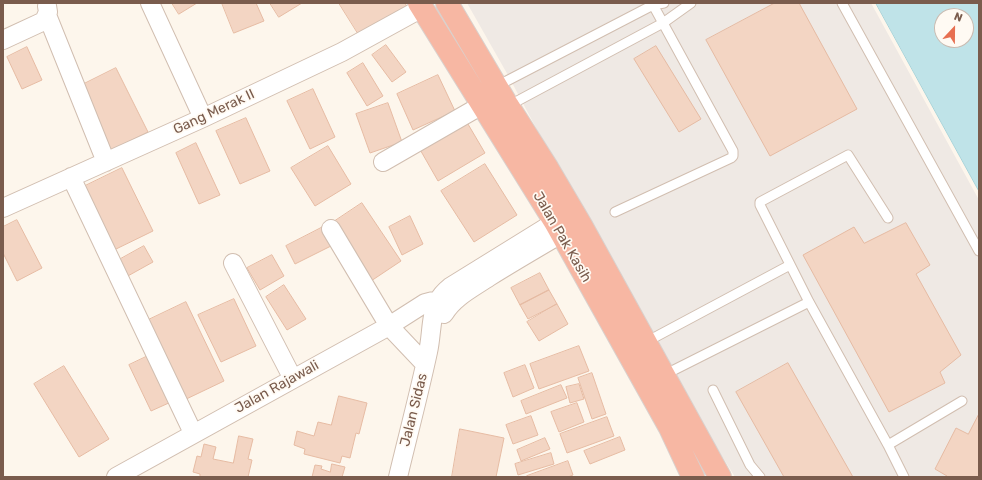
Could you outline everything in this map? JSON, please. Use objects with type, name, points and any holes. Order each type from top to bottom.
[{"type":"highway","name":"Jalan Pak Kasih","points":[[447,3],[581,225],[720,477]]},
{"type":"highway","name":"Jalan Pak Kasih","points":[[421,6],[558,228],[670,428],[693,477]]},
{"type":"street","points":[[150,3],[203,118]]},
{"type":"street","name":"Gang Merak II","points":[[3,208],[203,118],[342,52],[421,6]]},
{"type":"street","points":[[3,40],[42,22],[46,9]]},
{"type":"street","points":[[46,9],[106,162]]},
{"type":"street","points":[[383,162],[482,105]]},
{"type":"street","points":[[71,177],[193,433]]},
{"type":"street","name":"Jalan Rajawali","points":[[116,477],[193,433],[389,326],[426,303],[432,301],[444,303],[459,297],[526,254],[558,228]]},
{"type":"street","points":[[331,229],[389,326],[425,364]]},
{"type":"street","points":[[233,263],[293,379]]},
{"type":"street","name":"Jalan Sidas","points":[[398,477],[430,344],[441,320],[444,303]]},
{"type":"street","points":[[144,477],[148,458]]},
{"type":"lane","points":[[497,86],[653,4],[664,3]]},
{"type":"lane","points":[[508,106],[663,23],[691,3]]},
{"type":"lane","points":[[842,3],[979,251]]},
{"type":"lane","points":[[615,212],[731,158],[734,154],[653,4]]},
{"type":"lane","points":[[888,218],[848,155],[760,202],[760,205],[809,302],[888,445],[904,477]]},
{"type":"lane","points":[[646,342],[790,265]]},
{"type":"lane","points":[[664,376],[809,302]]},
{"type":"lane","points":[[714,390],[750,465],[760,477]]},
{"type":"lane","points":[[888,445],[962,401]]},
{"type":"shaded area","points":[[467,3],[871,3],[979,200],[979,477],[735,477],[639,322],[509,77]]},
{"type":"water","points":[[876,3],[979,3],[979,191]]},
{"type":"building","points":[[172,3],[197,3],[179,14]]},
{"type":"building","points":[[222,3],[256,3],[264,21],[234,33]]},
{"type":"building","points":[[270,3],[302,3],[279,17]]},
{"type":"building","points":[[339,3],[405,3],[408,9],[361,38]]},
{"type":"building","points":[[775,3],[799,3],[857,109],[770,156],[706,40]]},
{"type":"building","points":[[386,45],[406,72],[392,82],[372,55]]},
{"type":"building","points":[[656,46],[701,119],[679,132],[634,59]]},
{"type":"building","points":[[27,47],[42,80],[22,89],[7,57]]},
{"type":"building","points":[[363,63],[383,96],[367,106],[347,73]]},
{"type":"building","points":[[116,68],[148,132],[110,151],[78,87]]},
{"type":"building","points":[[438,75],[455,111],[413,130],[397,94]]},
{"type":"building","points":[[313,89],[335,137],[310,149],[287,101]]},
{"type":"building","points":[[388,103],[402,142],[370,153],[356,114]]},
{"type":"building","points":[[246,118],[270,171],[240,184],[216,131]]},
{"type":"building","points":[[465,119],[485,153],[438,181],[418,146]]},
{"type":"building","points":[[196,143],[220,195],[199,204],[176,153]]},
{"type":"building","points":[[328,146],[351,184],[315,206],[291,168]]},
{"type":"building","points":[[485,164],[517,215],[474,242],[441,191]]},
{"type":"building","points":[[122,168],[153,231],[112,251],[81,188]]},
{"type":"building","points":[[362,203],[401,261],[371,281],[332,223]]},
{"type":"building","points":[[410,216],[423,244],[402,255],[389,227]]},
{"type":"building","points":[[17,220],[42,268],[17,281],[3,253],[3,227]]},
{"type":"building","points":[[906,223],[930,265],[916,274],[961,355],[940,372],[945,383],[889,412],[803,255],[854,227],[864,243]]},
{"type":"building","points":[[323,227],[333,245],[295,264],[286,246]]},
{"type":"building","points":[[144,246],[153,262],[126,277],[117,261]]},
{"type":"building","points":[[272,255],[284,276],[260,290],[247,268]]},
{"type":"building","points":[[540,273],[549,290],[520,305],[511,288]]},
{"type":"building","points":[[284,285],[306,319],[287,330],[266,297]]},
{"type":"building","points":[[549,290],[557,304],[528,319],[520,305]]},
{"type":"building","points":[[234,299],[256,346],[221,362],[198,315]]},
{"type":"building","points":[[186,302],[224,381],[180,402],[142,323]]},
{"type":"building","points":[[557,304],[568,324],[539,341],[527,322]]},
{"type":"building","points":[[579,346],[589,371],[539,389],[530,364]]},
{"type":"building","points":[[148,356],[171,402],[151,411],[129,365]]},
{"type":"building","points":[[788,363],[853,477],[784,477],[736,392]]},
{"type":"building","points":[[525,365],[534,388],[513,397],[504,373]]},
{"type":"building","points":[[64,366],[109,439],[79,457],[34,384]]},
{"type":"building","points":[[592,373],[606,414],[592,419],[578,378]]},
{"type":"building","points":[[579,384],[584,399],[570,403],[566,387]]},
{"type":"building","points":[[561,385],[567,398],[526,414],[521,401]]},
{"type":"building","points":[[339,396],[367,403],[359,434],[356,433],[350,458],[342,456],[340,463],[304,454],[305,449],[294,445],[297,431],[314,436],[318,422],[331,425]]},
{"type":"building","points":[[577,403],[584,422],[559,432],[551,412]]},
{"type":"building","points":[[979,414],[979,477],[946,477],[947,476],[935,469],[956,428],[968,434]]},
{"type":"building","points":[[531,416],[538,435],[513,444],[506,425]]},
{"type":"building","points":[[607,417],[614,436],[567,453],[560,434]]},
{"type":"building","points":[[460,429],[504,438],[496,477],[452,477]]},
{"type":"building","points":[[239,436],[253,439],[248,459],[252,460],[248,477],[200,477],[200,474],[193,472],[197,456],[201,457],[204,444],[216,447],[213,459],[233,463]]},
{"type":"building","points":[[620,437],[625,450],[590,464],[584,451]]},
{"type":"building","points":[[545,438],[550,449],[521,461],[517,450]]},
{"type":"building","points":[[551,453],[554,464],[518,475],[515,464]]},
{"type":"building","points":[[568,461],[573,475],[568,477],[527,476]]},
{"type":"building","points":[[332,464],[345,467],[342,477],[312,477],[315,465],[322,466],[321,469],[330,472]]}]
